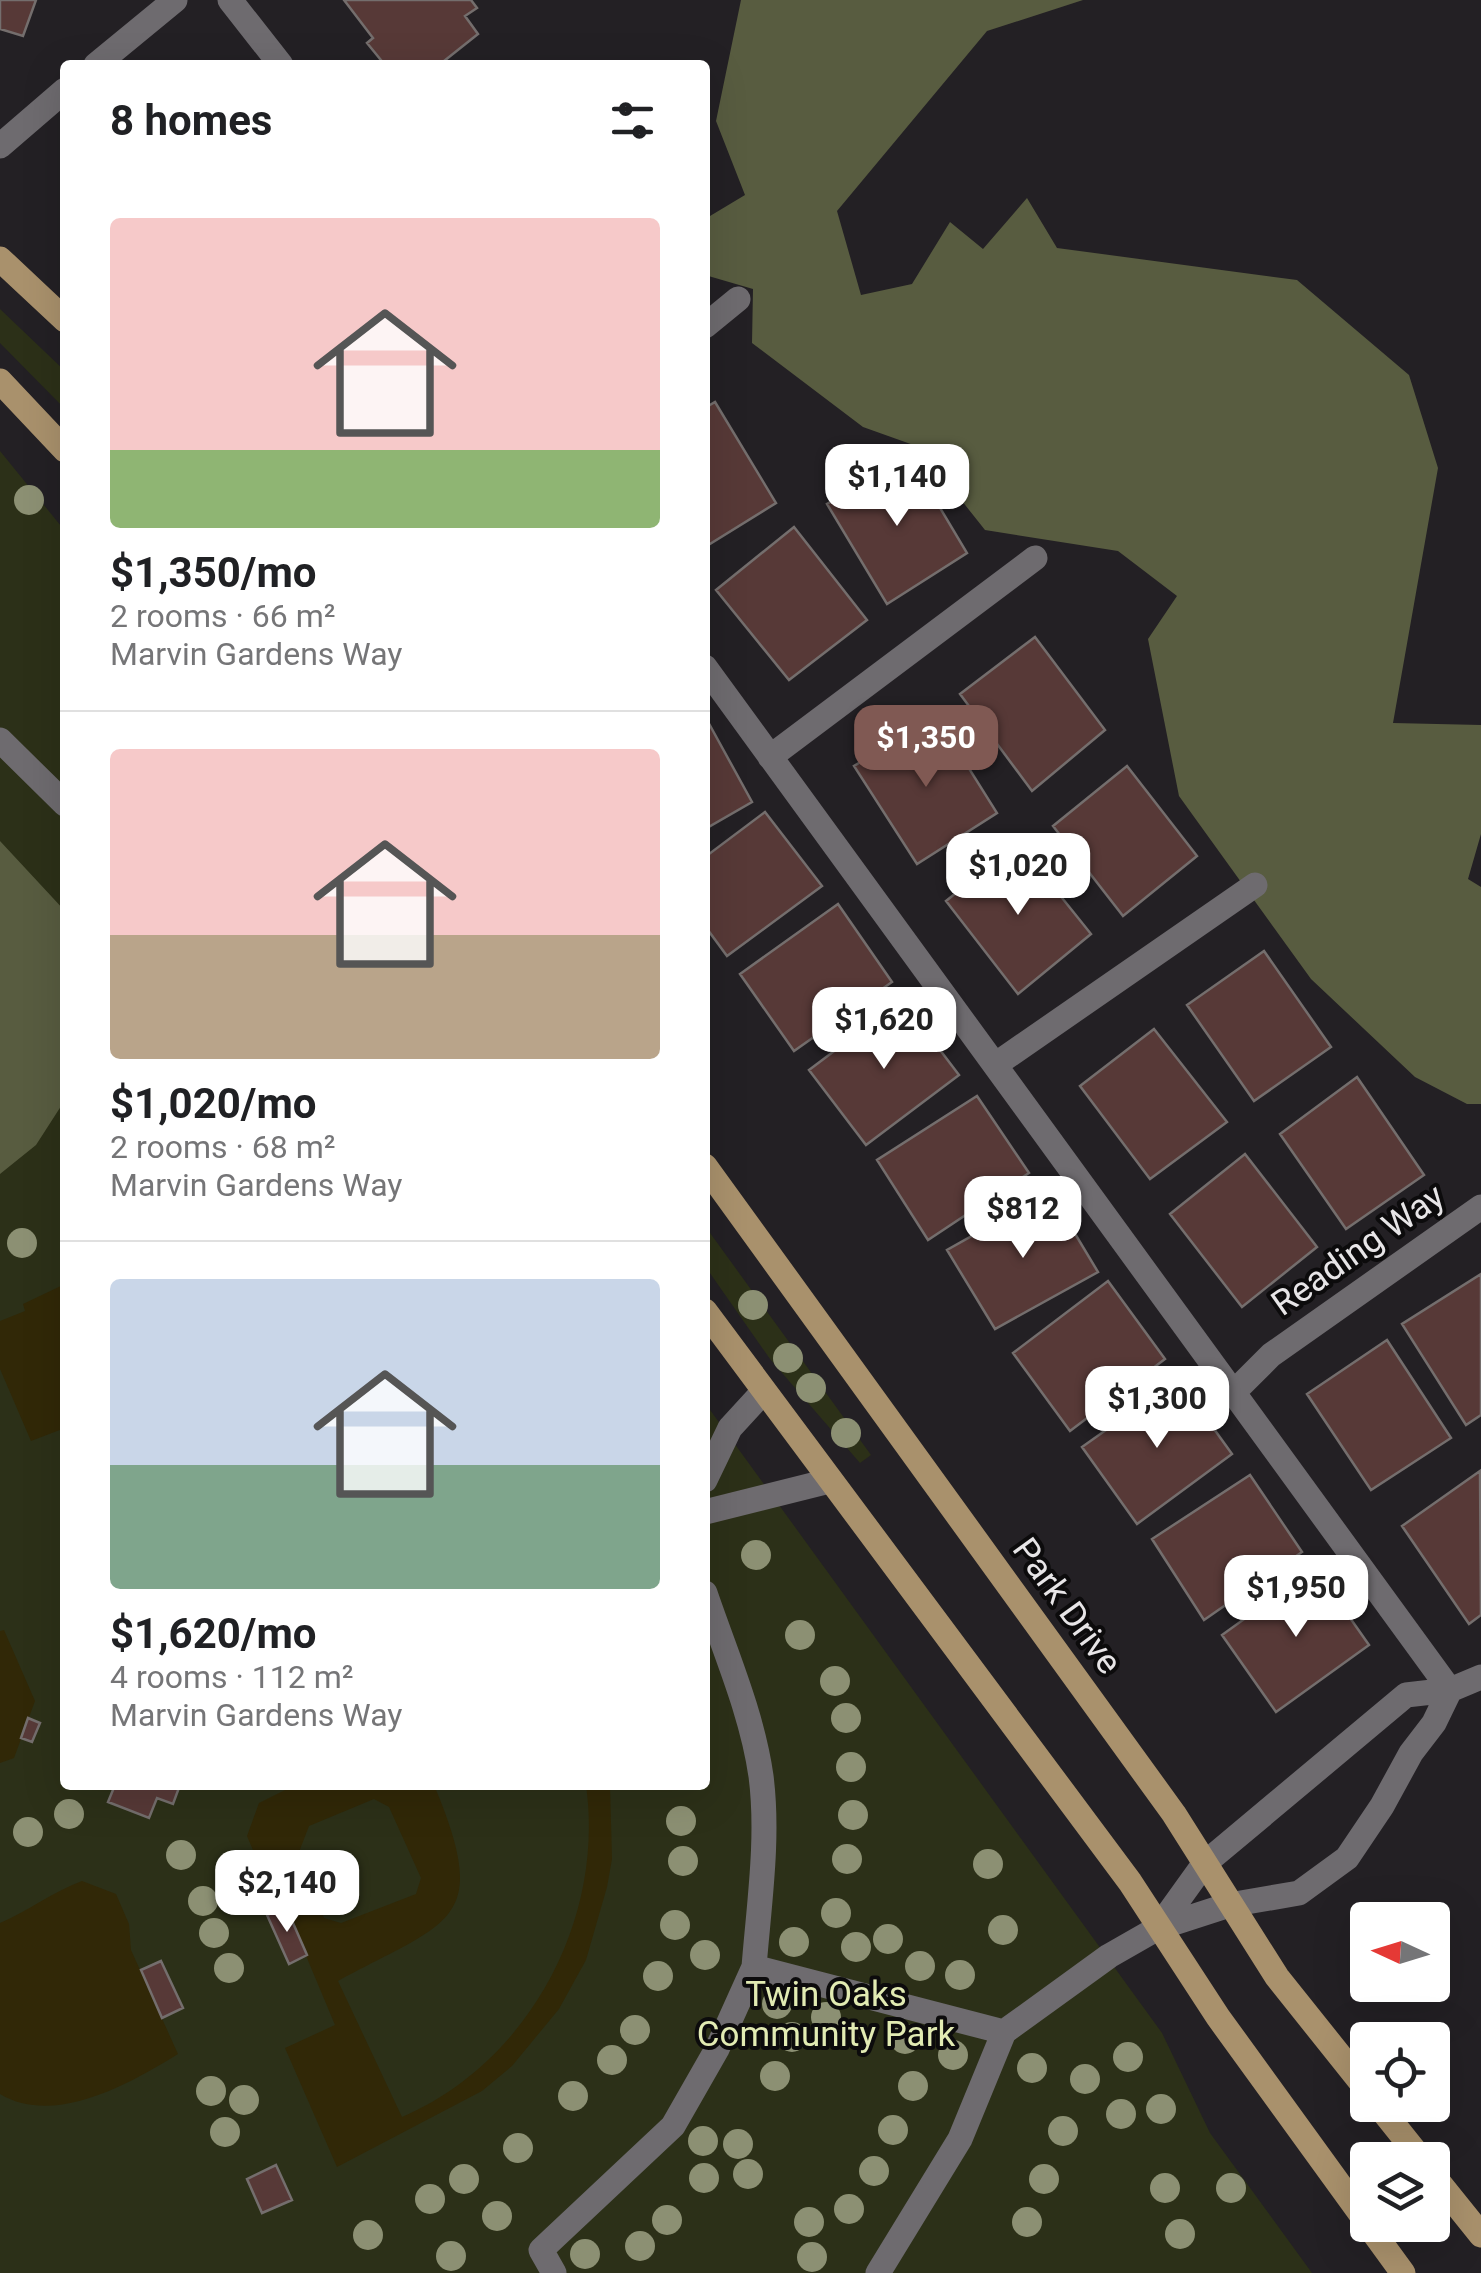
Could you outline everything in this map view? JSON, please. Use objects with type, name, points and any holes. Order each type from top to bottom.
[{"type":"main road","points":[[0,259],[60,315]]},
{"type":"main road","points":[[0,381],[60,445]]},
{"type":"main road","name":"Park Drive","points":[[710,1173],[1174,1814],[1277,1977],[1350,2068]]},
{"type":"main road","points":[[710,1318],[1130,1882],[1158,1928],[1350,2199]]},
{"type":"main road","points":[[1392,2122],[1408,2142]]},
{"type":"main road","points":[[1450,2196],[1481,2235]]},
{"type":"main road","points":[[1381,2242],[1403,2273]]},
{"type":"street","points":[[102,60],[175,0]]},
{"type":"street","points":[[230,0],[277,60]]},
{"type":"street","points":[[0,146],[60,94]]},
{"type":"street","points":[[710,322],[738,299]]},
{"type":"street","points":[[770,757],[1035,558]]},
{"type":"street","points":[[710,674],[1450,1690]]},
{"type":"street","points":[[0,740],[60,799]]},
{"type":"street","points":[[995,1065],[1255,886]]},
{"type":"street","name":"Reading Way","points":[[1234,1392],[1271,1355],[1481,1207]]},
{"type":"street","points":[[710,1470],[730,1428],[763,1392]]},
{"type":"street","points":[[710,1511],[828,1481]]},
{"type":"street","points":[[554,2273],[541,2250],[673,2126],[717,2050],[754,1967],[761,1884],[761,1778],[710,1610]]},
{"type":"street","points":[[1158,1928],[1204,1864],[1406,1695],[1450,1690],[1481,1676]]},
{"type":"street","points":[[878,2273],[960,2139],[1004,2032],[1109,1956],[1158,1928],[1229,1905],[1299,1893],[1347,1858],[1382,1806],[1410,1752],[1434,1723],[1450,1690]]},
{"type":"street","points":[[754,1967],[1004,2032]]},
{"type":"green space","points":[[741,0],[1083,0],[987,31],[837,211],[861,295],[912,284],[950,222],[983,249],[1027,198],[1057,248],[1297,280],[1409,375],[1438,468],[1393,723],[1481,725],[1481,834],[1468,879],[1481,887],[1481,1104],[1467,1104],[1415,1077],[1311,979],[1179,796],[1148,639],[1177,596],[1118,551],[985,530],[919,447],[863,427],[752,343],[753,289],[710,276],[710,216],[745,195],[716,121]]},
{"type":"green space","points":[[0,309],[60,366],[60,404],[0,343]]},
{"type":"green space","name":"Twin Oaks Community Park","points":[[0,451],[60,525],[60,1790],[710,1790],[710,1410],[1162,2033],[1210,2133],[1312,2273],[0,2273]]},
{"type":"green space","points":[[0,841],[60,906],[60,1108],[36,1145],[0,1174]]},
{"type":"green space","points":[[710,1233],[871,1455],[860,1463],[770,1359],[710,1273]]},
{"type":"sand","points":[[60,1286],[60,1430],[31,1441],[0,1369],[0,1321],[25,1311],[23,1304]]},
{"type":"sand","points":[[4,1630],[35,1701],[14,1758],[0,1763],[0,1631]]},
{"type":"sand","points":[[285,1790],[436,1790],[459,1865],[459,1892],[450,1912],[433,1929],[338,1981],[402,2117],[447,2092],[487,2061],[521,2023],[549,1981],[570,1935],[583,1886],[589,1836],[586,1790],[610,1790],[612,1859],[607,1887],[586,1960],[559,2009],[512,2066],[482,2091],[337,2167],[285,2048],[335,2025],[276,1884],[261,1869],[247,1836],[259,1803]],"holes":[[[374,1799],[389,1807],[421,1878],[416,1894],[341,1923],[324,1918],[299,1852],[309,1826]]]},
{"type":"sand","points":[[82,1881],[116,1894],[129,1924],[131,1950],[178,2054],[92,2097],[44,2106],[22,2103],[0,2094],[0,1923]]},
{"type":"building","points":[[0,0],[36,0],[23,36],[0,29]]},
{"type":"building","points":[[344,0],[471,0],[477,8],[465,16],[478,34],[445,60],[381,60],[367,43],[373,38]]},
{"type":"building","points":[[715,402],[776,503],[710,544],[710,405]]},
{"type":"building","points":[[909,456],[967,553],[887,604],[827,504]]},
{"type":"building","points":[[794,527],[867,620],[789,680],[716,590]]},
{"type":"building","points":[[1035,637],[1105,730],[1032,791],[960,694]]},
{"type":"building","points":[[936,716],[997,813],[917,864],[854,766]]},
{"type":"building","points":[[710,725],[752,802],[710,826]]},
{"type":"building","points":[[1127,766],[1197,856],[1123,916],[1053,826]]},
{"type":"building","points":[[765,812],[822,886],[727,956],[710,933],[710,853]]},
{"type":"building","points":[[1018,843],[1091,934],[1018,994],[946,901]]},
{"type":"building","points":[[838,904],[892,982],[794,1051],[740,974]]},
{"type":"building","points":[[1264,951],[1331,1047],[1254,1101],[1187,1005]]},
{"type":"building","points":[[902,1000],[959,1075],[866,1145],[809,1070]]},
{"type":"building","points":[[1154,1029],[1227,1122],[1150,1179],[1080,1086]]},
{"type":"building","points":[[1357,1077],[1424,1175],[1346,1229],[1280,1134]]},
{"type":"building","points":[[977,1096],[1029,1173],[928,1240],[877,1160]]},
{"type":"building","points":[[1245,1154],[1317,1247],[1242,1307],[1170,1214]]},
{"type":"building","points":[[1050,1192],[1098,1272],[995,1329],[947,1250]]},
{"type":"building","points":[[1481,1274],[1481,1415],[1466,1425],[1402,1324]]},
{"type":"building","points":[[1108,1281],[1165,1359],[1070,1431],[1013,1353]]},
{"type":"building","points":[[1387,1340],[1451,1438],[1371,1490],[1307,1394]]},
{"type":"building","points":[[1178,1379],[1232,1454],[1137,1524],[1082,1447]]},
{"type":"building","points":[[1480,1471],[1481,1615],[1469,1624],[1402,1526]]},
{"type":"building","points":[[1250,1475],[1302,1552],[1204,1620],[1152,1539]]},
{"type":"building","points":[[1315,1568],[1369,1645],[1276,1712],[1222,1635]]},
{"type":"building","points":[[28,1718],[40,1723],[32,1742],[21,1738]]},
{"type":"building","points":[[113,1790],[178,1790],[173,1804],[157,1798],[149,1818],[108,1802]]},
{"type":"building","points":[[286,1907],[307,1955],[289,1964],[267,1915]]},
{"type":"building","points":[[161,1961],[183,2008],[162,2018],[141,1970]]},
{"type":"building","points":[[276,2165],[292,2200],[262,2213],[247,2179]]}]
